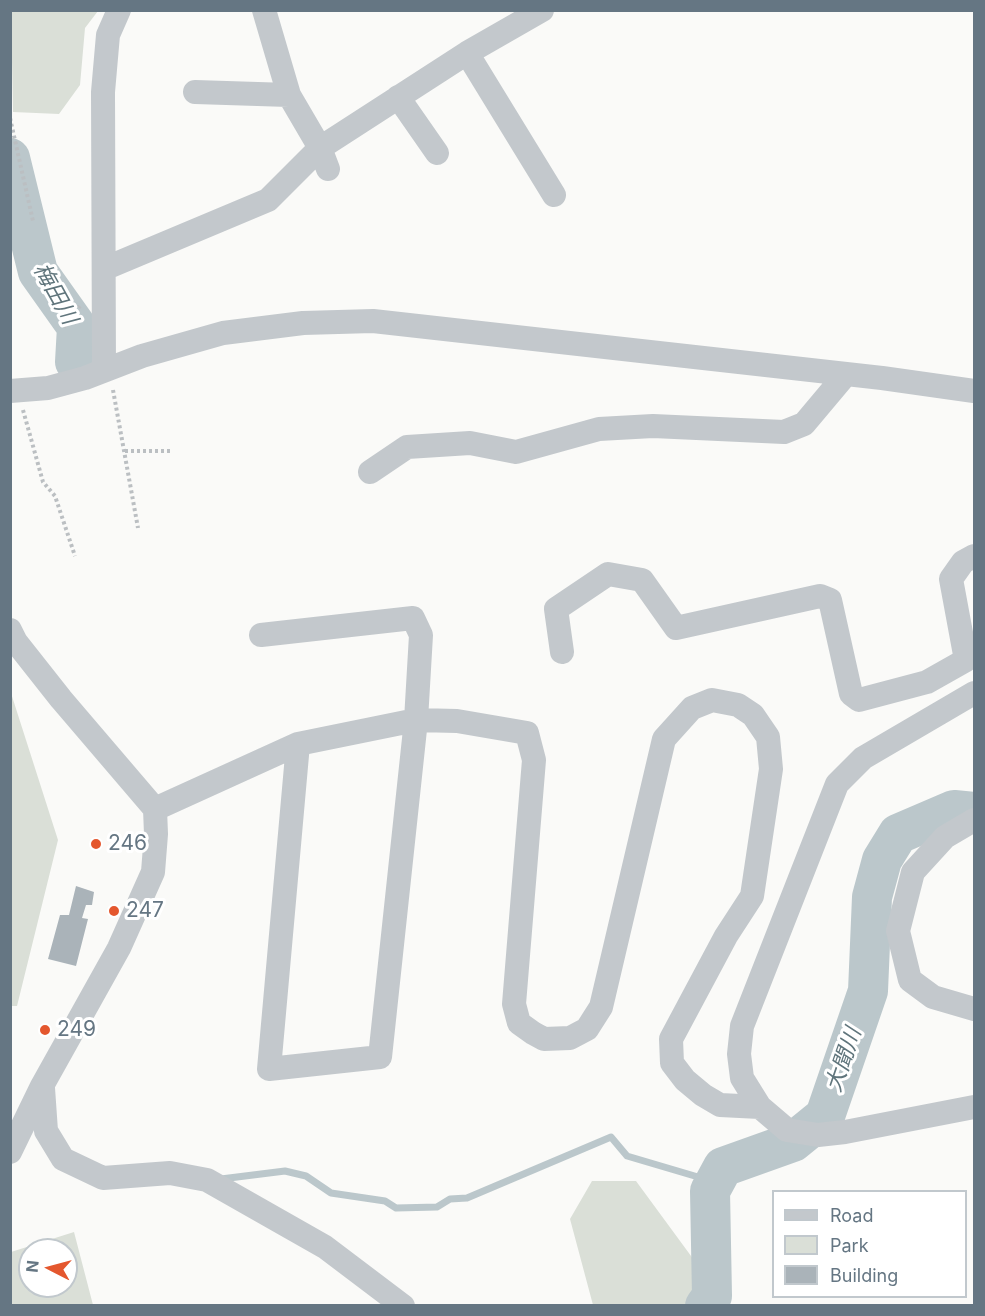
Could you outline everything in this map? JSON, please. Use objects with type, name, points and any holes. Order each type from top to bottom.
[{"type":"street","points":[[104,370],[103,92],[108,35],[119,10]]},
{"type":"street","points":[[264,10],[289,94],[324,158]]},
{"type":"street","points":[[105,268],[268,200],[398,98],[467,53],[542,10]]},
{"type":"street","points":[[467,53],[554,195]]},
{"type":"street","points":[[195,92],[289,94]]},
{"type":"street","points":[[398,98],[437,153]]},
{"type":"street","points":[[14,392],[48,388],[142,356],[223,333],[303,322],[374,321],[846,374],[975,391]]},
{"type":"street","points":[[370,472],[407,447],[470,443],[516,452],[598,429],[653,426],[784,432],[804,424],[846,374]]},
{"type":"street","points":[[562,652],[556,609],[608,574],[642,580],[676,628],[820,596],[830,600],[850,694],[859,700],[927,682],[966,660],[951,579],[963,562],[975,556]]},
{"type":"street","points":[[261,635],[413,618],[421,635],[416,720],[380,1057],[269,1069],[298,744]]},
{"type":"street","points":[[10,630],[16,642],[61,699],[154,809],[153,872],[119,948],[42,1086],[10,1152]]},
{"type":"street","points":[[975,693],[863,758],[837,784],[765,975],[742,1026],[739,1054],[742,1078],[760,1107],[787,1130],[818,1135],[889,1125],[975,1107]]},
{"type":"street","points":[[154,809],[298,744],[416,720],[457,721],[527,733],[534,760],[514,1004],[519,1023],[544,1039],[570,1038],[588,1029],[601,1007],[664,739],[692,708],[712,700],[738,705],[753,715],[768,737],[771,769],[752,896],[726,936],[671,1039],[672,1063],[685,1080],[720,1105],[760,1107]]},
{"type":"street","points":[[975,820],[945,837],[913,872],[898,931],[909,980],[933,997],[975,1009]]},
{"type":"street","points":[[42,1086],[46,1131],[63,1159],[103,1178],[170,1173],[207,1180],[325,1247],[403,1305]]},
{"type":"path","points":[[10,118],[33,221]]},
{"type":"path","points":[[64,327],[78,310]]},
{"type":"path","points":[[104,370],[115,394],[138,528]]},
{"type":"path","points":[[14,392],[43,482],[55,496],[75,556]]},
{"type":"path","points":[[125,451],[171,451]]},
{"type":"green space","points":[[11,11],[98,11],[85,28],[80,85],[59,114],[13,112]]},
{"type":"green space","points":[[10,690],[58,840],[17,1006],[11,1006]]},
{"type":"green space","points":[[592,1181],[636,1181],[727,1305],[593,1305],[570,1219]]},
{"type":"green space","points":[[74,1232],[76,1238],[55,1238]]},
{"type":"green space","points":[[78,1247],[93,1305],[11,1305],[11,1252],[18,1250],[18,1298],[78,1298]]},
{"type":"building","points":[[76,886],[94,892],[92,905],[86,905],[82,918],[88,919],[76,966],[48,959],[60,915],[69,915]]},
{"type":"waterway","name":"梅田川","points":[[10,158],[38,272],[77,327],[75,362]]},
{"type":"waterway","name":"大聞川","points":[[705,1306],[712,1296],[710,1191],[723,1167],[793,1142],[825,1116],[868,991],[872,897],[882,860],[898,834],[954,810],[974,812]]},
{"type":"waterway","points":[[221,1179],[285,1171],[306,1176],[331,1193],[385,1201],[396,1208],[437,1207],[450,1199],[467,1198],[611,1137],[627,1156],[715,1182]]},
{"type":"place","name":"246","points":[[96,844]]},
{"type":"place","name":"247","points":[[114,911]]},
{"type":"place","name":"249","points":[[45,1030]]}]
